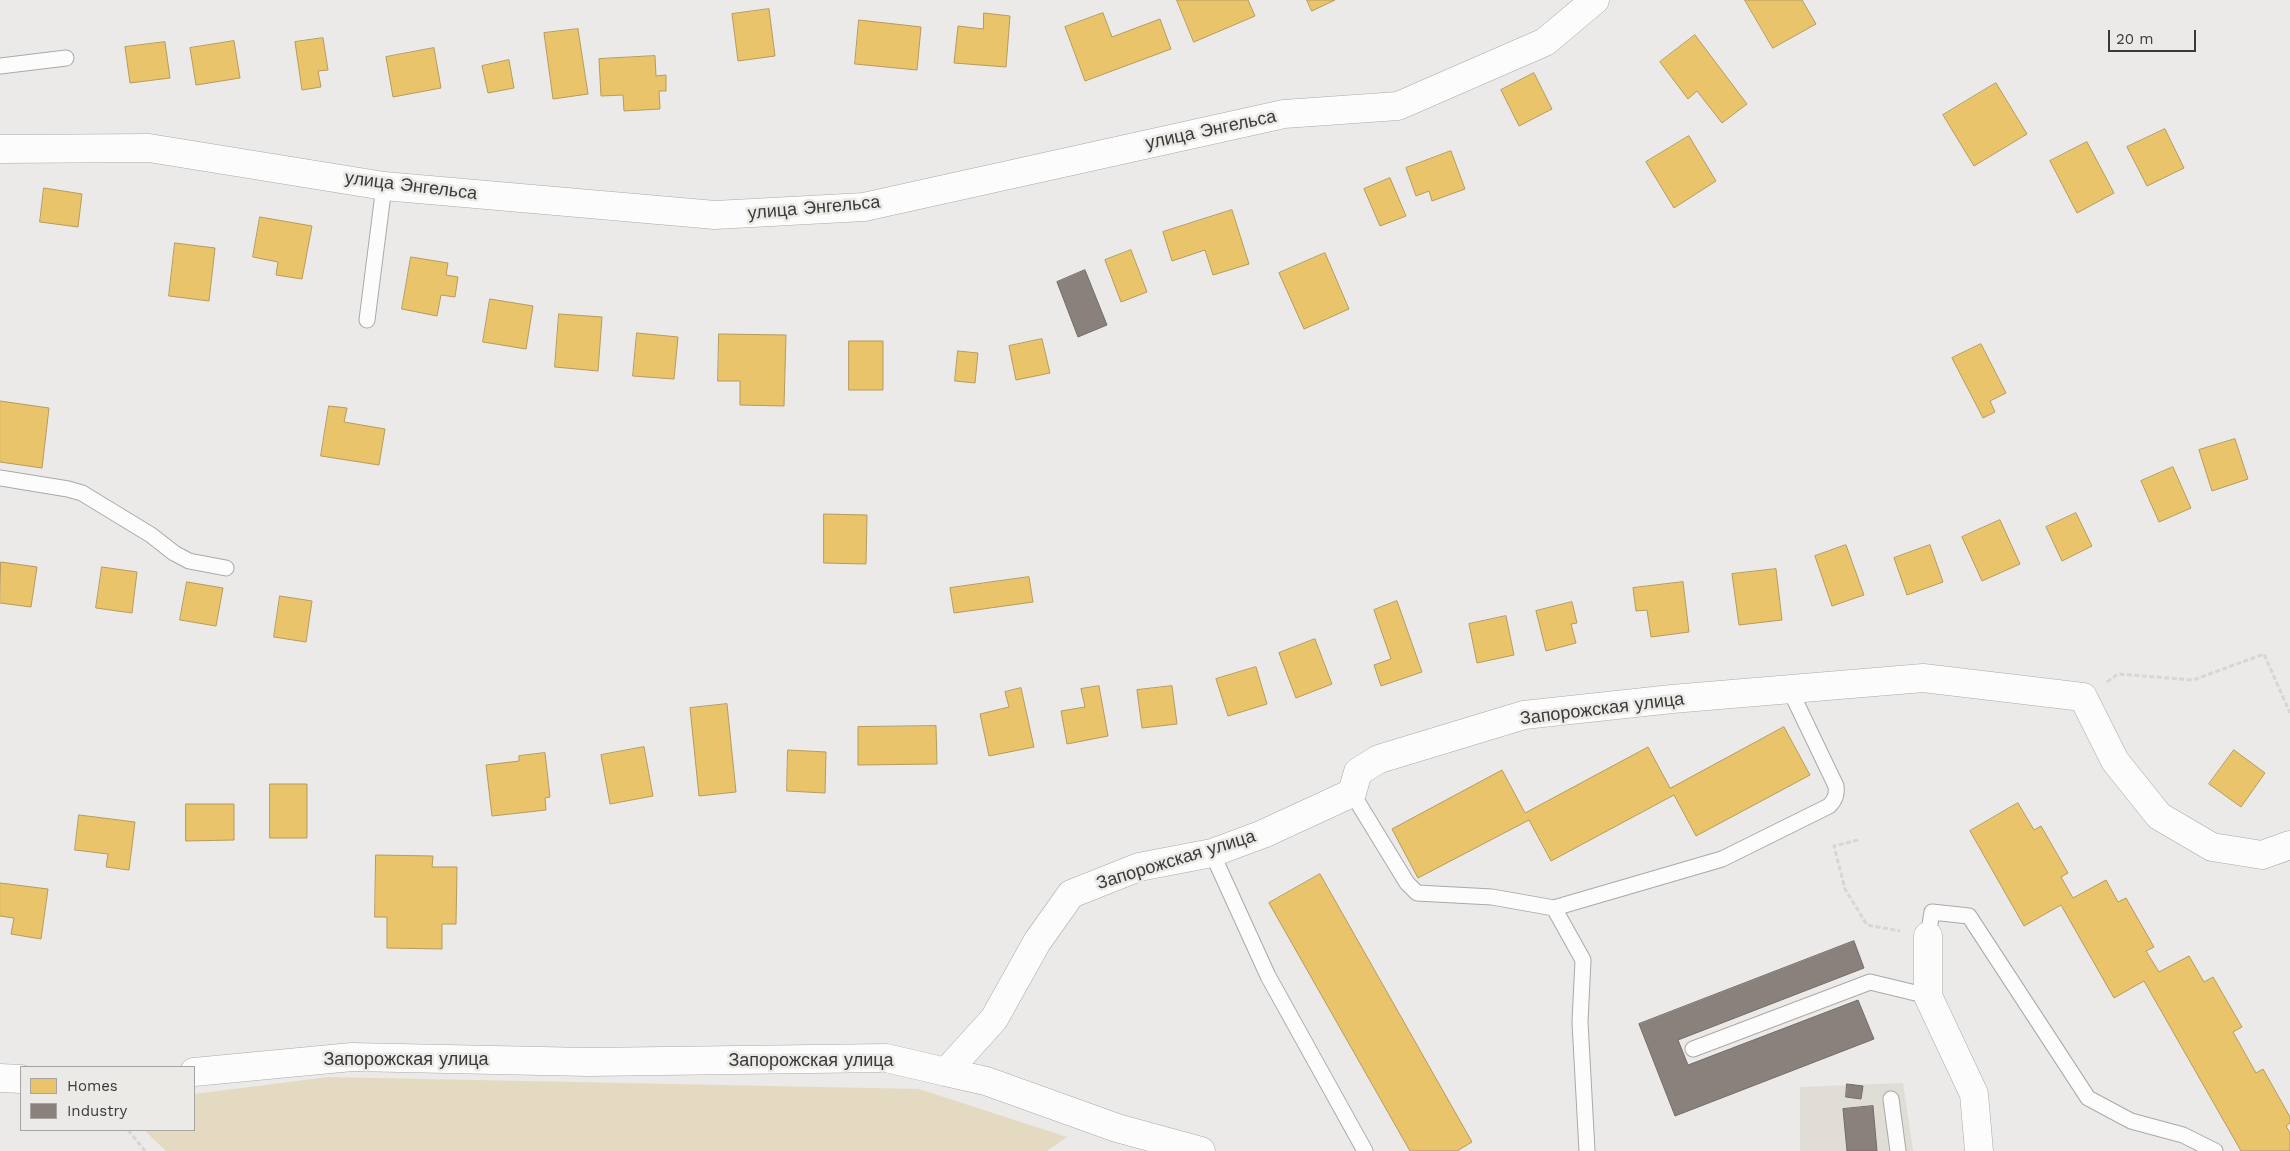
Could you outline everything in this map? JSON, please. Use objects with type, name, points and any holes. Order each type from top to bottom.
[{"type":"street","name":"улица Энгельса","points":[[0,149],[149,148],[384,186],[715,215],[864,207],[1284,114],[1398,106],[1545,42],[1595,0]]},
{"type":"street","name":"Запорожская улица","points":[[195,1072],[352,1057],[589,1062],[886,1058],[946,1072],[994,1019],[1037,942],[1071,894],[1140,868],[1212,853],[1262,834],[1352,793],[1358,772],[1379,759],[1524,715],[1672,699],[1923,678],[2083,697]]},
{"type":"street","points":[[2083,697],[2115,761],[2159,816],[2212,847],[2262,855],[2290,845]]},
{"type":"street","points":[[1928,936],[1928,996],[1974,1094],[1979,1151]]},
{"type":"street","points":[[946,1072],[986,1081],[1117,1128],[1201,1151]]},
{"type":"street","points":[[0,1078],[20,1079]]},
{"type":"lane","points":[[0,66],[66,58]]},
{"type":"lane","points":[[367,320],[384,186]]},
{"type":"lane","points":[[0,478],[82,493],[151,535],[174,554],[189,561],[226,568]]},
{"type":"lane","points":[[1352,793],[1407,883],[1417,893],[1492,897],[1554,908],[1722,859],[1829,806],[1834,801],[1836,786],[1790,690]]},
{"type":"lane","points":[[1212,853],[1268,976],[1364,1151]]},
{"type":"lane","points":[[1554,908],[1582,960],[1580,1022],[1587,1151]]},
{"type":"lane","points":[[1928,936],[1932,912],[1969,916],[2088,1098],[2131,1121],[2183,1135],[2215,1151]]},
{"type":"lane","points":[[1693,1049],[1870,982],[1928,996]]},
{"type":"lane","points":[[1891,1099],[1898,1151]]},
{"type":"path","points":[[2083,697],[2118,674],[2193,680],[2264,654],[2290,713]]},
{"type":"path","points":[[1858,840],[1834,846],[1844,889],[1867,925],[1928,936]]},
{"type":"path","points":[[129,1131],[145,1151]]},
{"type":"shaded area","points":[[328,1077],[919,1089],[1067,1137],[1047,1151],[166,1151],[145,1131],[195,1131],[195,1094]]},
{"type":"shaded area","points":[[1903,1083],[1913,1151],[1800,1151],[1800,1087]]},
{"type":"building: Homes","points":[[1177,0],[1248,0],[1255,16],[1194,42]]},
{"type":"building: Homes","points":[[1307,0],[1335,0],[1312,11]]},
{"type":"building: Homes","points":[[1745,0],[1802,0],[1816,24],[1773,48]]},
{"type":"building: Homes","points":[[769,9],[775,56],[738,61],[732,14]]},
{"type":"building: Homes","points":[[984,13],[1010,16],[1006,67],[954,63],[958,26],[983,29]]},
{"type":"building: Homes","points":[[1103,13],[1112,37],[1160,19],[1171,49],[1085,81],[1065,27]]},
{"type":"building: Homes","points":[[859,20],[921,27],[917,70],[855,64]]},
{"type":"building: Homes","points":[[578,29],[588,94],[553,99],[544,33]]},
{"type":"building: Homes","points":[[1695,35],[1747,104],[1722,123],[1697,91],[1688,99],[1660,62]]},
{"type":"building: Homes","points":[[323,38],[328,70],[318,71],[321,87],[302,90],[295,42]]},
{"type":"building: Homes","points":[[234,41],[240,78],[196,85],[190,48]]},
{"type":"building: Homes","points":[[165,42],[170,78],[130,83],[125,47]]},
{"type":"building: Homes","points":[[434,48],[441,88],[393,97],[386,57]]},
{"type":"building: Homes","points":[[655,56],[656,76],[666,75],[666,91],[659,91],[660,109],[624,111],[623,95],[601,96],[599,59]]},
{"type":"building: Homes","points":[[509,60],[514,88],[488,93],[482,66]]},
{"type":"building: Homes","points":[[1534,73],[1552,109],[1519,126],[1501,90]]},
{"type":"building: Homes","points":[[1996,83],[2027,134],[1974,166],[1943,115]]},
{"type":"building: Homes","points":[[2165,129],[2184,168],[2147,186],[2127,147]]},
{"type":"building: Homes","points":[[1689,136],[1716,181],[1674,208],[1646,162]]},
{"type":"building: Homes","points":[[2087,142],[2114,193],[2077,213],[2050,161]]},
{"type":"building: Homes","points":[[1451,151],[1465,189],[1432,201],[1429,191],[1416,196],[1406,168]]},
{"type":"building: Homes","points":[[1390,178],[1406,216],[1380,226],[1364,189]]},
{"type":"building: Homes","points":[[44,188],[82,194],[78,227],[40,222]]},
{"type":"building: Homes","points":[[1232,210],[1249,264],[1213,275],[1205,250],[1172,261],[1163,232]]},
{"type":"building: Homes","points":[[260,217],[312,226],[302,279],[276,275],[278,262],[253,257]]},
{"type":"building: Homes","points":[[175,243],[215,248],[209,301],[169,296]]},
{"type":"building: Homes","points":[[1131,250],[1147,292],[1121,302],[1105,260]]},
{"type":"building: Homes","points":[[1325,253],[1349,309],[1304,329],[1279,273]]},
{"type":"building: Homes","points":[[411,257],[448,263],[446,275],[458,277],[455,297],[441,295],[437,316],[402,309]]},
{"type":"building: Homes","points":[[490,299],[533,306],[526,349],[483,342]]},
{"type":"building: Homes","points":[[559,314],[602,317],[598,371],[555,367]]},
{"type":"building: Homes","points":[[637,333],[678,337],[674,379],[633,376]]},
{"type":"building: Homes","points":[[719,334],[786,335],[784,406],[740,405],[740,381],[718,381]]},
{"type":"building: Homes","points":[[1042,339],[1050,373],[1016,380],[1009,346]]},
{"type":"building: Homes","points":[[849,341],[883,341],[883,390],[849,390]]},
{"type":"building: Homes","points":[[1981,344],[2006,393],[1990,401],[1995,412],[1983,418],[1952,358]]},
{"type":"building: Homes","points":[[958,351],[978,353],[975,383],[955,381]]},
{"type":"building: Homes","points":[[0,401],[49,408],[42,468],[0,462]]},
{"type":"building: Homes","points":[[329,406],[347,408],[344,422],[385,429],[379,465],[321,456]]},
{"type":"building: Homes","points":[[2235,439],[2248,479],[2212,491],[2199,450]]},
{"type":"building: Homes","points":[[2173,467],[2191,508],[2159,522],[2141,481]]},
{"type":"building: Homes","points":[[2076,513],[2092,546],[2062,561],[2046,527]]},
{"type":"building: Homes","points":[[824,514],[867,515],[866,564],[824,563]]},
{"type":"building: Homes","points":[[2000,520],[2020,564],[1982,581],[1962,537]]},
{"type":"building: Homes","points":[[1846,545],[1864,595],[1832,606],[1815,556]]},
{"type":"building: Homes","points":[[1930,545],[1943,582],[1907,595],[1894,558]]},
{"type":"building: Homes","points":[[1,562],[37,567],[31,607],[0,603]]},
{"type":"building: Homes","points":[[102,567],[137,572],[132,613],[96,608]]},
{"type":"building: Homes","points":[[1776,569],[1782,620],[1739,625],[1732,574]]},
{"type":"building: Homes","points":[[1029,577],[1033,602],[954,613],[950,588]]},
{"type":"building: Homes","points":[[187,582],[223,588],[216,626],[180,620]]},
{"type":"building: Homes","points":[[1683,582],[1689,632],[1651,637],[1647,610],[1636,611],[1633,588]]},
{"type":"building: Homes","points":[[280,596],[312,601],[306,642],[274,637]]},
{"type":"building: Homes","points":[[1397,601],[1422,672],[1381,686],[1374,665],[1391,659],[1374,610]]},
{"type":"building: Homes","points":[[1572,602],[1577,623],[1571,624],[1576,643],[1546,651],[1536,611]]},
{"type":"building: Homes","points":[[1506,616],[1514,655],[1477,663],[1469,624]]},
{"type":"building: Homes","points":[[1315,639],[1332,684],[1296,698],[1279,653]]},
{"type":"building: Homes","points":[[1256,667],[1267,704],[1228,716],[1216,679]]},
{"type":"building: Homes","points":[[1099,686],[1108,736],[1067,744],[1061,711],[1085,707],[1081,689]]},
{"type":"building: Homes","points":[[1172,686],[1177,724],[1142,728],[1137,690]]},
{"type":"building: Homes","points":[[1021,688],[1034,747],[989,756],[980,714],[1009,707],[1005,692]]},
{"type":"building: Homes","points":[[727,704],[736,792],[699,796],[690,708]]},
{"type":"building: Homes","points":[[936,726],[937,764],[858,765],[858,727]]},
{"type":"building: Homes","points":[[1784,727],[1810,775],[1696,836],[1674,795],[1551,861],[1529,820],[1418,878],[1392,829],[1502,770],[1525,813],[1648,747],[1670,788]]},
{"type":"building: Homes","points":[[644,747],[653,796],[610,804],[601,755]]},
{"type":"building: Homes","points":[[788,750],[826,752],[825,793],[787,791]]},
{"type":"building: Homes","points":[[2234,750],[2265,773],[2241,807],[2209,784]]},
{"type":"building: Homes","points":[[545,753],[550,797],[545,798],[546,810],[492,816],[486,765],[519,761],[519,756]]},
{"type":"building: Homes","points":[[270,784],[307,784],[307,838],[270,838]]},
{"type":"building: Homes","points":[[2018,803],[2034,830],[2041,826],[2068,873],[2061,877],[2073,898],[2106,880],[2118,902],[2126,898],[2154,947],[2146,951],[2159,972],[2189,956],[2204,982],[2213,977],[2242,1027],[2233,1032],[2256,1073],[2263,1069],[2290,1117],[2290,1123],[2286,1126],[2290,1133],[2290,1151],[2241,1151],[2144,981],[2114,998],[2061,905],[2024,926],[1970,831]]},
{"type":"building: Homes","points":[[186,804],[234,804],[234,840],[186,841]]},
{"type":"building: Homes","points":[[79,815],[135,822],[129,870],[106,867],[108,854],[75,850]]},
{"type":"building: Homes","points":[[376,855],[433,856],[432,867],[457,867],[456,924],[442,924],[442,949],[387,948],[387,917],[375,917]]},
{"type":"building: Homes","points":[[1320,874],[1472,1142],[1457,1151],[1410,1151],[1269,903]]},
{"type":"building: Homes","points":[[0,883],[48,889],[41,939],[11,934],[14,918],[0,916]]},
{"type":"building: Industry","points":[[1085,270],[1107,325],[1078,337],[1057,282]]},
{"type":"building: Industry","points":[[1854,941],[1864,968],[1678,1040],[1688,1065],[1858,1000],[1874,1039],[1675,1116],[1639,1024]]},
{"type":"building: Industry","points":[[1847,1084],[1863,1086],[1861,1099],[1846,1097]]},
{"type":"building: Industry","points":[[1873,1106],[1877,1151],[1847,1151],[1843,1109]]}]
